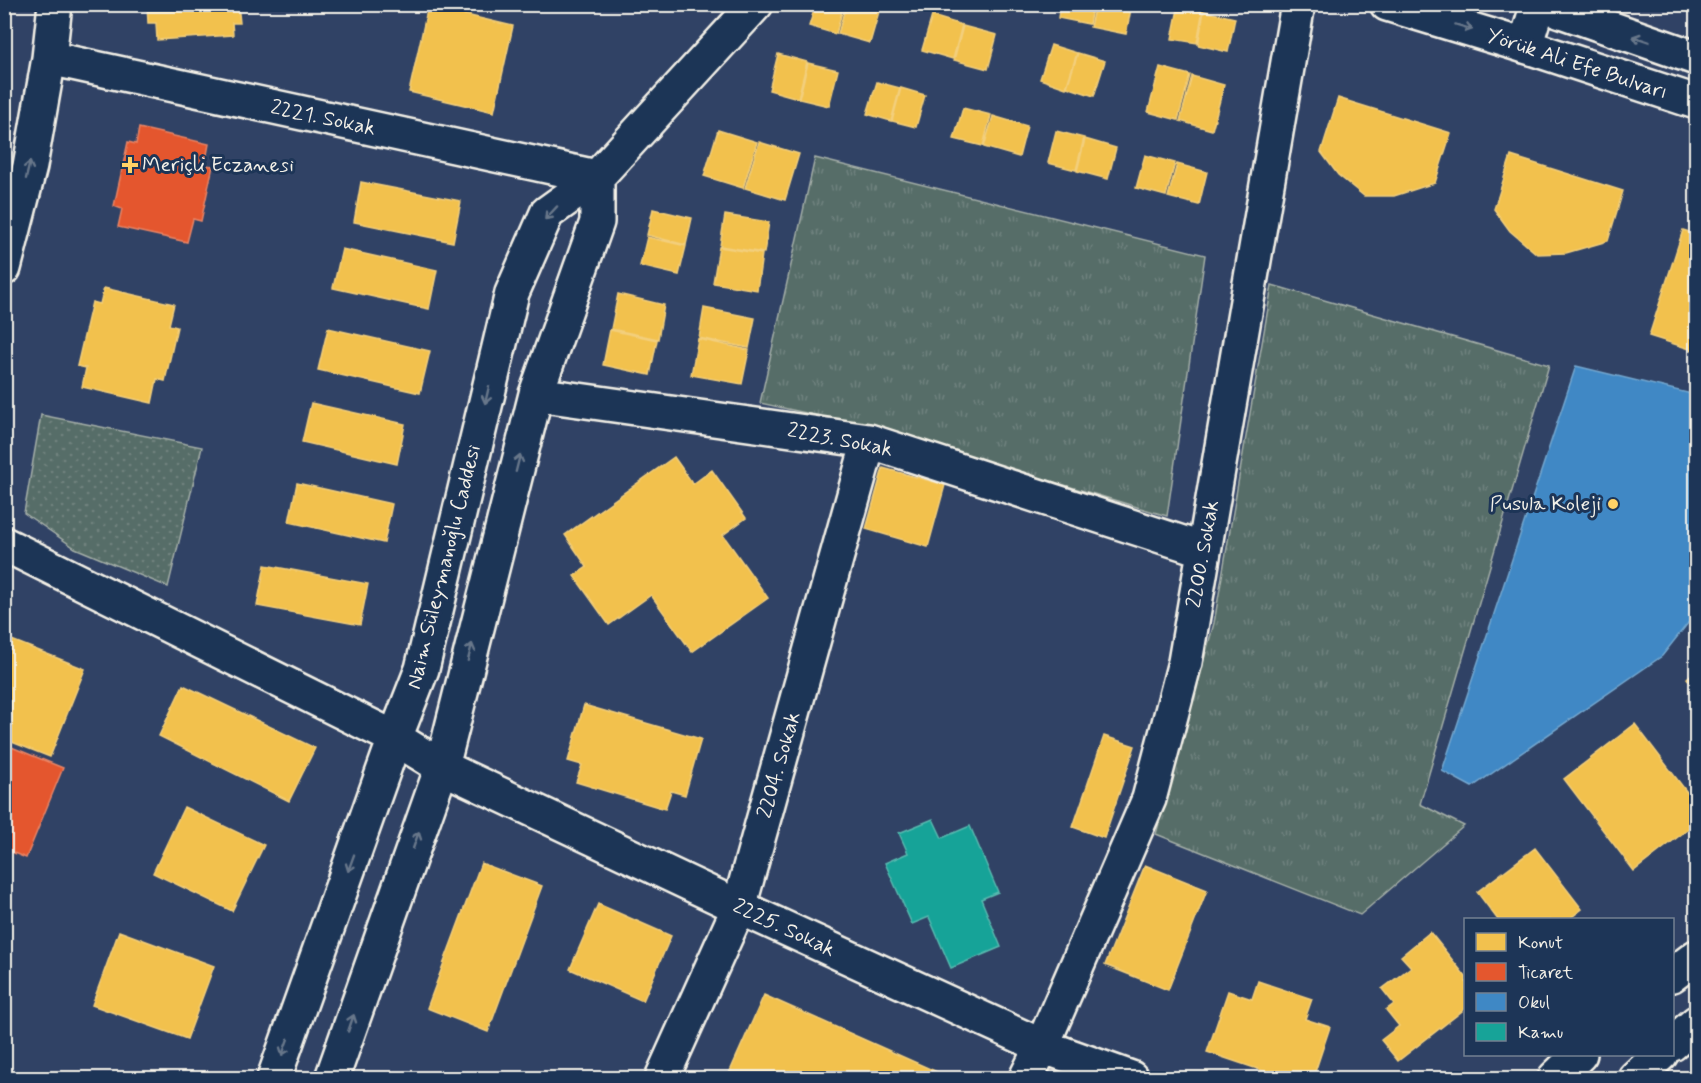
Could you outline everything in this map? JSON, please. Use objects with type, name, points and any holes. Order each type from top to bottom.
[{"type":"street","points":[[4,268],[30,166],[49,58],[55,4]]},
{"type":"street","name":"Naim Süleymanoğlu Caddesi","points":[[274,1078],[395,738],[422,669],[512,293],[547,213],[597,177],[756,4]]},
{"type":"street","name":"2200. Sokak","points":[[1026,1078],[1149,799],[1185,662],[1298,4]]},
{"type":"street","name":"Yörük Ali Efe Bulvarı","points":[[1388,4],[1696,102]]},
{"type":"street","points":[[1525,46],[1540,4]]},
{"type":"street","name":"Yörük Ali Efe Bulvarı","points":[[1540,4],[1696,58]]},
{"type":"street","name":"2221. Sokak","points":[[49,58],[597,177]]},
{"type":"street","points":[[332,1078],[442,767],[536,394],[597,222],[597,177]]},
{"type":"street","name":"2223. Sokak","points":[[536,394],[869,441],[1204,550]]},
{"type":"street","name":"2204. Sokak","points":[[662,1078],[739,908],[869,441]]},
{"type":"street","name":"2225. Sokak","points":[[4,544],[395,738],[442,767],[739,908],[1042,1046],[1131,1078]]},
{"type":"street","points":[[1674,974],[1696,957]]},
{"type":"street","points":[[1674,1042],[1696,1023]]},
{"type":"street","points":[[1555,1078],[1578,1056]]},
{"type":"street","points":[[1635,1078],[1659,1056]]},
{"type":"green space","points":[[815,158],[1205,255],[1167,516],[875,428],[760,403]]},
{"type":"green space","points":[[1272,285],[1549,365],[1420,804],[1464,826],[1360,915],[1156,834],[1214,623]]},
{"type":"green space","points":[[41,415],[202,447],[168,587],[75,548],[24,513]]},
{"type":"building: Konut","points":[[147,4],[238,4],[240,23],[232,23],[233,35],[157,40],[156,23],[148,23]]},
{"type":"building: Konut","points":[[816,4],[844,4],[836,34],[809,26]]},
{"type":"building: Konut","points":[[846,4],[869,4],[880,8],[870,43],[838,34]]},
{"type":"building: Konut","points":[[1060,4],[1093,4],[1089,24],[1058,18]]},
{"type":"building: Konut","points":[[1095,4],[1132,4],[1126,34],[1090,27]]},
{"type":"building: Konut","points":[[1179,4],[1203,9],[1197,43],[1172,39]]},
{"type":"building: Konut","points":[[428,6],[513,26],[494,112],[409,92]]},
{"type":"building: Konut","points":[[1204,11],[1235,18],[1228,52],[1198,45]]},
{"type":"building: Konut","points":[[932,16],[962,25],[953,59],[922,50]]},
{"type":"building: Konut","points":[[963,26],[997,35],[988,69],[954,60]]},
{"type":"building: Konut","points":[[1051,45],[1077,53],[1066,88],[1040,79]]},
{"type":"building: Konut","points":[[1078,53],[1105,61],[1094,96],[1067,87]]},
{"type":"building: Konut","points":[[778,54],[807,62],[798,98],[769,90]]},
{"type":"building: Konut","points":[[808,63],[838,70],[829,106],[799,99]]},
{"type":"building: Konut","points":[[1160,67],[1190,75],[1178,120],[1148,112]]},
{"type":"building: Konut","points":[[1192,76],[1224,85],[1212,130],[1180,121]]},
{"type":"building: Konut","points":[[877,82],[900,88],[891,121],[867,114]]},
{"type":"building: Konut","points":[[901,88],[925,95],[916,127],[892,121]]},
{"type":"building: Konut","points":[[1338,98],[1451,133],[1435,183],[1394,196],[1364,196],[1338,175],[1321,152]]},
{"type":"building: Konut","points":[[963,108],[991,115],[983,146],[954,139]]},
{"type":"building: Konut","points":[[993,116],[1027,126],[1019,157],[984,147]]},
{"type":"building: Konut","points":[[718,130],[757,142],[743,188],[704,176]]},
{"type":"building: Konut","points":[[1056,131],[1084,138],[1076,170],[1048,163]]},
{"type":"building: Konut","points":[[1085,139],[1116,148],[1108,179],[1077,171]]},
{"type":"building: Konut","points":[[759,142],[799,154],[785,200],[745,188]]},
{"type":"building: Konut","points":[[1145,155],[1175,163],[1166,196],[1136,188]]},
{"type":"building: Konut","points":[[1511,156],[1623,191],[1608,241],[1566,253],[1537,254],[1510,231],[1494,209]]},
{"type":"building: Konut","points":[[1177,164],[1207,172],[1199,205],[1168,197]]},
{"type":"building: Konut","points":[[361,182],[461,201],[453,242],[354,222]]},
{"type":"building: Konut","points":[[653,209],[692,218],[686,245],[647,235]]},
{"type":"building: Konut","points":[[725,215],[769,222],[764,253],[720,246]]},
{"type":"building: Konut","points":[[1683,230],[1696,234],[1696,351],[1649,336]]},
{"type":"building: Konut","points":[[647,237],[686,246],[679,275],[640,266]]},
{"type":"building: Konut","points":[[719,247],[762,254],[757,290],[713,283]]},
{"type":"building: Konut","points":[[342,249],[437,270],[429,309],[333,288]]},
{"type":"building: Konut","points":[[104,288],[174,304],[169,325],[177,327],[165,381],[157,379],[152,403],[82,387],[86,368],[77,366],[92,302],[100,304]]},
{"type":"building: Konut","points":[[618,294],[664,305],[658,339],[611,329]]},
{"type":"building: Konut","points":[[704,308],[755,318],[749,348],[699,338]]},
{"type":"building: Konut","points":[[328,328],[430,351],[420,393],[318,370]]},
{"type":"building: Konut","points":[[610,330],[657,340],[650,375],[603,365]]},
{"type":"building: Konut","points":[[698,339],[749,350],[742,384],[691,375]]},
{"type":"building: Konut","points":[[311,403],[405,424],[397,464],[302,442]]},
{"type":"building: Konut","points":[[674,457],[693,484],[712,470],[746,518],[723,535],[768,598],[692,652],[651,595],[609,625],[574,576],[587,567],[565,535]]},
{"type":"building: Konut","points":[[883,468],[945,485],[928,547],[866,529]]},
{"type":"building: Konut","points":[[297,483],[392,504],[384,543],[289,522]]},
{"type":"building: Konut","points":[[265,565],[368,584],[360,625],[257,606]]},
{"type":"building: Konut","points":[[4,637],[85,669],[50,757],[4,739]]},
{"type":"building: Konut","points":[[1696,670],[1696,690],[1687,678]]},
{"type":"building: Konut","points":[[183,685],[315,748],[289,801],[159,736]]},
{"type":"building: Konut","points":[[584,705],[701,739],[685,795],[671,791],[665,809],[576,782],[582,765],[568,761]]},
{"type":"building: Konut","points":[[1635,724],[1696,804],[1696,823],[1634,871],[1564,779]]},
{"type":"building: Konut","points":[[1104,736],[1135,746],[1104,838],[1073,827]]},
{"type":"building: Konut","points":[[184,807],[264,845],[232,911],[153,873]]},
{"type":"building: Konut","points":[[1535,848],[1582,909],[1571,918],[1496,918],[1477,892]]},
{"type":"building: Konut","points":[[481,863],[542,886],[488,1032],[427,1008]]},
{"type":"building: Konut","points":[[1145,865],[1207,890],[1168,990],[1105,965]]},
{"type":"building: Konut","points":[[598,904],[671,936],[643,1001],[570,969]]},
{"type":"building: Konut","points":[[119,931],[214,966],[187,1039],[92,1005]]},
{"type":"building: Konut","points":[[1430,932],[1464,974],[1464,1010],[1398,1061],[1381,1040],[1399,1026],[1386,1010],[1394,1004],[1382,989],[1411,967],[1401,956]]},
{"type":"building: Konut","points":[[1258,981],[1312,999],[1305,1019],[1330,1027],[1313,1078],[1284,1078],[1207,1052],[1228,991],[1252,999]]},
{"type":"building: Konut","points":[[764,995],[946,1076],[946,1078],[727,1078]]},
{"type":"building: Ticaret","points":[[139,128],[209,144],[205,165],[213,166],[201,221],[193,219],[187,242],[118,227],[122,209],[114,206],[128,142],[136,144]]},
{"type":"building: Ticaret","points":[[4,744],[63,768],[26,858],[4,849]]},
{"type":"building: Okul","name":"Pusula Koleji","points":[[1576,366],[1696,395],[1696,613],[1662,656],[1472,787],[1442,771]]},
{"type":"building: Kamu","points":[[933,819],[942,838],[970,826],[998,892],[981,899],[1001,947],[951,968],[929,917],[912,924],[885,863],[908,853],[899,833]]},
{"type":"place","name":"Meriçli Eczanesi","points":[[130,165]]},
{"type":"place","name":"Pusula Koleji","points":[[1613,504]]}]
